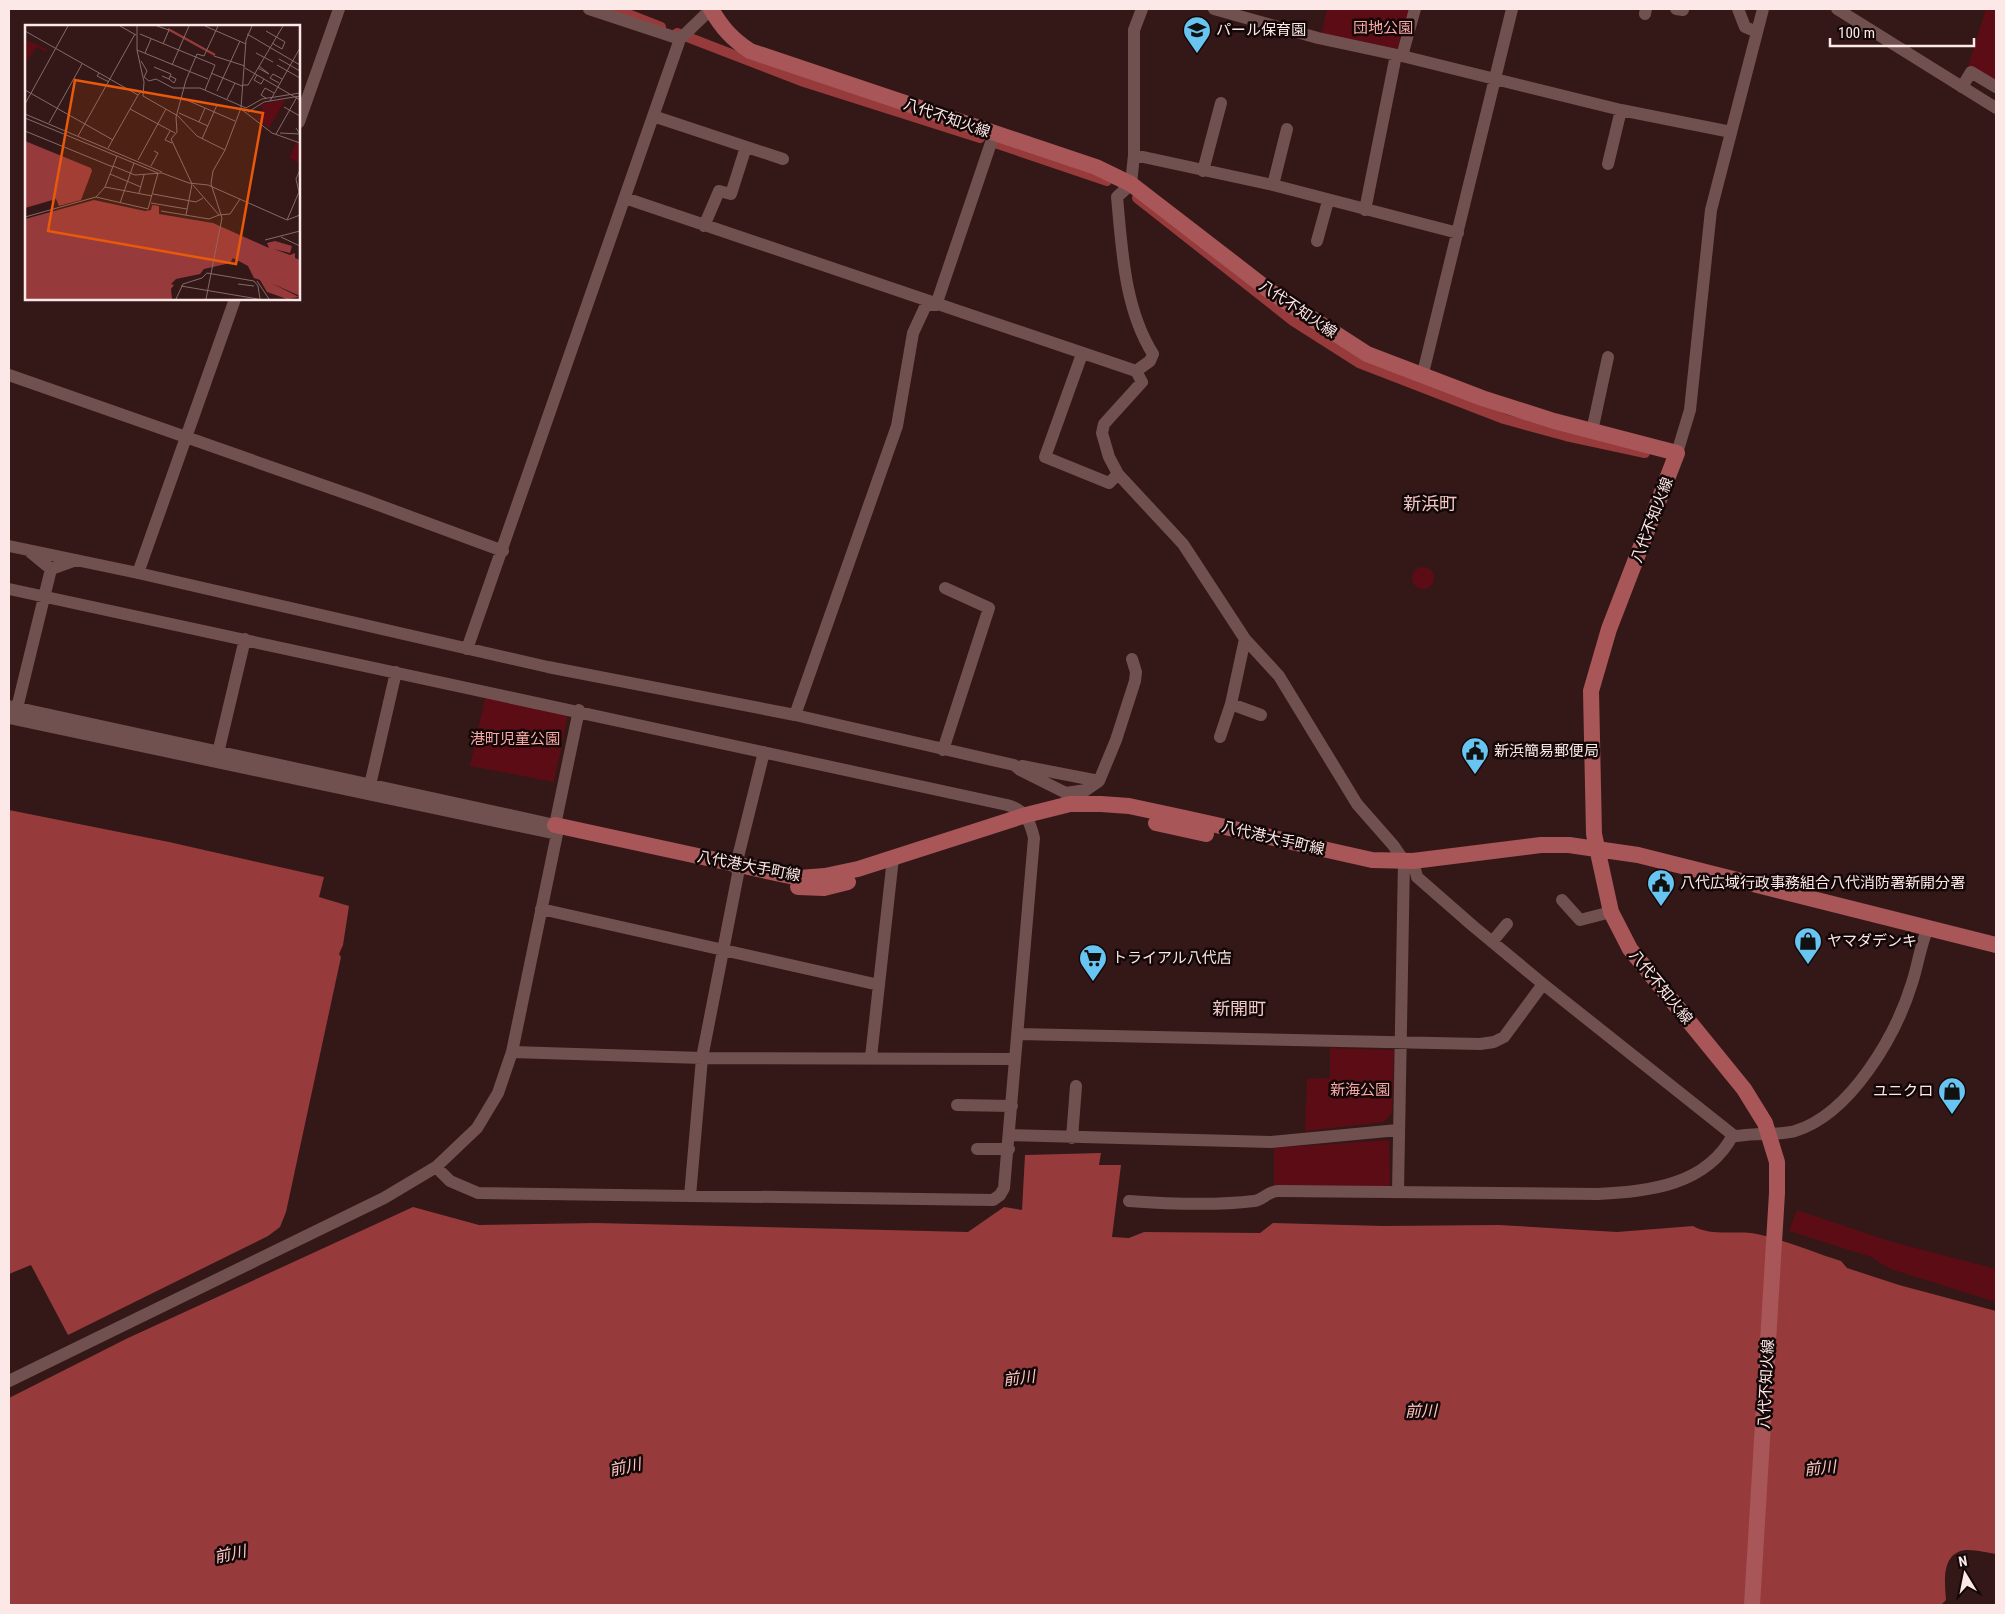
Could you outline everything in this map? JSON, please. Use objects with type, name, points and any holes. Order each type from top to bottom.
[{"type":"main road","name":"八代不知火線","points":[[711,9],[722,28],[734,41],[750,51],[1096,167],[1131,184],[1279,298],[1366,354],[1422,377],[1554,421],[1677,453],[1609,629],[1591,692],[1597,854],[1611,912],[1630,949],[1744,1089],[1765,1123],[1777,1162],[1777,1193],[1752,1605]]},
{"type":"main road","name":"八代港大手町線","points":[[556,830],[737,870],[795,887],[824,888],[892,863],[1028,820],[1068,799],[1129,806],[1372,860],[1409,866]]},
{"type":"main road","name":"八代港大手町線","points":[[1028,820],[1103,813],[1372,869],[1409,866],[1541,845],[1569,845],[1597,854],[1638,855],[1926,933],[1996,955]]},
{"type":"main road","name":"八代港大手町線","points":[[1926,933],[1996,945]]},
{"type":"street","points":[[300,119],[339,9]]},
{"type":"street","points":[[589,9],[680,39]]},
{"type":"street","points":[[467,649],[503,551],[680,39],[711,9]]},
{"type":"street","points":[[1136,371],[1150,361],[1153,354],[1141,331],[1128,289],[1123,260],[1117,197],[1131,184],[1134,155],[1134,30],[1142,9]]},
{"type":"street","points":[[1214,9],[1318,38],[1621,110],[1731,132]]},
{"type":"street","points":[[1365,210],[1399,56],[1415,9]]},
{"type":"street","points":[[1422,377],[1512,9]]},
{"type":"street","points":[[1738,9],[1745,27],[1757,32]]},
{"type":"street","points":[[1677,453],[1690,410],[1711,210],[1763,9]]},
{"type":"street","points":[[1837,9],[1853,12],[1962,87],[1996,108]]},
{"type":"street","points":[[1962,87],[1971,72],[1996,87]]},
{"type":"street","points":[[1203,171],[1221,103]]},
{"type":"street","points":[[1608,164],[1621,110]]},
{"type":"street","points":[[653,116],[783,159]]},
{"type":"street","points":[[1273,185],[1287,129]]},
{"type":"street","points":[[936,304],[994,134]]},
{"type":"street","points":[[704,226],[719,191],[731,194],[746,147]]},
{"type":"street","points":[[1134,155],[1273,185],[1328,201],[1458,233]]},
{"type":"street","points":[[625,198],[1136,371],[1142,382],[1104,424],[1102,433],[1109,457],[1118,474],[1183,544],[1245,640],[1279,676],[1357,804],[1393,845],[1417,877],[1543,984],[1733,1135],[1795,1130],[1818,1120],[1845,1099],[1880,1050],[1899,1017],[1912,983],[1926,933]]},
{"type":"street","points":[[1317,241],[1328,201]]},
{"type":"street","points":[[138,573],[235,300]]},
{"type":"street","points":[[795,715],[897,426],[913,333],[926,305],[936,304]]},
{"type":"street","points":[[1082,354],[1045,457],[1109,482],[1118,474]]},
{"type":"street","points":[[1592,431],[1608,357]]},
{"type":"street","points":[[9,376],[186,436],[503,551]]},
{"type":"street","points":[[9,546],[138,573],[467,649],[795,715],[943,750],[1099,781]]},
{"type":"street","points":[[28,550],[51,569]]},
{"type":"street","points":[[51,569],[76,560]]},
{"type":"street","points":[[12,711],[51,569]]},
{"type":"street","points":[[9,588],[578,710],[1007,805],[1018,808],[1028,820],[1034,838],[1010,1135],[1004,1188],[1000,1195],[993,1200],[478,1193],[450,1181],[436,1167]]},
{"type":"street","points":[[943,750],[989,608],[945,588]]},
{"type":"street","points":[[218,753],[245,639]]},
{"type":"street","points":[[1220,737],[1231,704],[1245,640]]},
{"type":"street","points":[[1014,765],[1068,799],[1099,781],[1116,740],[1135,681],[1136,672],[1132,658]]},
{"type":"street","points":[[370,785],[396,672]]},
{"type":"street","points":[[1231,704],[1261,715]]},
{"type":"street","points":[[9,1380],[384,1198],[436,1167],[477,1128],[498,1092],[512,1052],[578,710]]},
{"type":"street","points":[[12,711],[370,785],[556,830]]},
{"type":"street","points":[[12,711],[556,830]]},
{"type":"street","points":[[690,1196],[702,1058],[737,870],[764,752]]},
{"type":"street","points":[[871,1057],[892,863]]},
{"type":"street","points":[[1398,1192],[1398,1130],[1409,866]]},
{"type":"street","points":[[1562,900],[1580,920],[1611,912]]},
{"type":"street","points":[[541,909],[724,948],[879,985]]},
{"type":"street","points":[[1492,942],[1508,924]]},
{"type":"street","points":[[1018,1034],[1401,1043],[1494,1042],[1504,1037],[1543,984]]},
{"type":"street","points":[[512,1052],[702,1058],[871,1057],[1015,1059]]},
{"type":"street","points":[[1072,1138],[1076,1086]]},
{"type":"street","points":[[957,1105],[1012,1106]]},
{"type":"street","points":[[1010,1135],[1271,1142],[1398,1130]]},
{"type":"street","points":[[1130,1202],[1166,1204],[1256,1201],[1271,1191],[1278,1190],[1598,1194],[1643,1192],[1673,1185],[1703,1168],[1728,1145],[1733,1135]]},
{"type":"street","points":[[977,1149],[1008,1149]]},
{"type":"green space","name":"団地公園","points":[[1327,9],[1410,9],[1397,50],[1321,36]]},
{"type":"green space","points":[[1986,9],[1996,9],[1996,87],[1967,70]]},
{"type":"green space","points":[[1423,567],[1431,570],[1434,578],[1431,586],[1423,589],[1415,586],[1412,578],[1415,570]]},
{"type":"green space","name":"港町児童公園","points":[[485,698],[568,714],[554,782],[470,766]]},
{"type":"green space","name":"新海公園","points":[[1330,1048],[1394,1050],[1392,1113],[1384,1122],[1305,1131],[1307,1079],[1330,1078]]},
{"type":"green space","points":[[1389,1140],[1390,1187],[1274,1186],[1274,1148]]},
{"type":"green space","points":[[1797,1210],[1889,1241],[1996,1269],[1996,1302],[1890,1269],[1871,1257],[1789,1231]]},
{"type":"water","points":[[9,810],[169,842],[324,877],[319,897],[349,906],[343,945],[339,954],[341,957],[286,1212],[280,1227],[268,1236],[68,1335],[31,1265],[9,1274]]},
{"type":"water","name":"前川","points":[[1101,1153],[1099,1165],[1121,1165],[1112,1237],[1129,1238],[1144,1232],[1260,1233],[1273,1223],[1383,1226],[1499,1225],[1617,1232],[1693,1226],[1707,1231],[1751,1233],[1774,1238],[1841,1261],[1847,1268],[1899,1285],[1996,1311],[1996,1554],[1969,1550],[1955,1554],[1947,1565],[1945,1579],[1946,1600],[1941,1605],[9,1605],[9,1398],[128,1338],[413,1207],[479,1225],[596,1223],[968,1232],[1004,1207],[1022,1210],[1025,1155]]},
{"type":"waterway","points":[[615,9],[661,27]]},
{"type":"waterway","points":[[677,33],[804,82],[980,138]]},
{"type":"waterway","points":[[995,143],[1107,181]]},
{"type":"waterway","points":[[1137,198],[1293,321],[1359,363],[1504,419],[1566,436],[1645,453]]},
{"type":"place","name":"パール保育園","points":[[1197,54]]},
{"type":"place","name":"新浜簡易郵便局","points":[[1475,775]]},
{"type":"place","name":"八代広域行政事務組合八代消防署新開分署","points":[[1661,907]]},
{"type":"place","name":"ヤマダデンキ","points":[[1808,965]]},
{"type":"place","name":"トライアル八代店","points":[[1093,982]]},
{"type":"place","name":"ユニクロ","points":[[1952,1115]]},
{"type":"district","name":"新浜町","points":[[1430,503]]},
{"type":"district","name":"新開町","points":[[1239,1008]]}]
